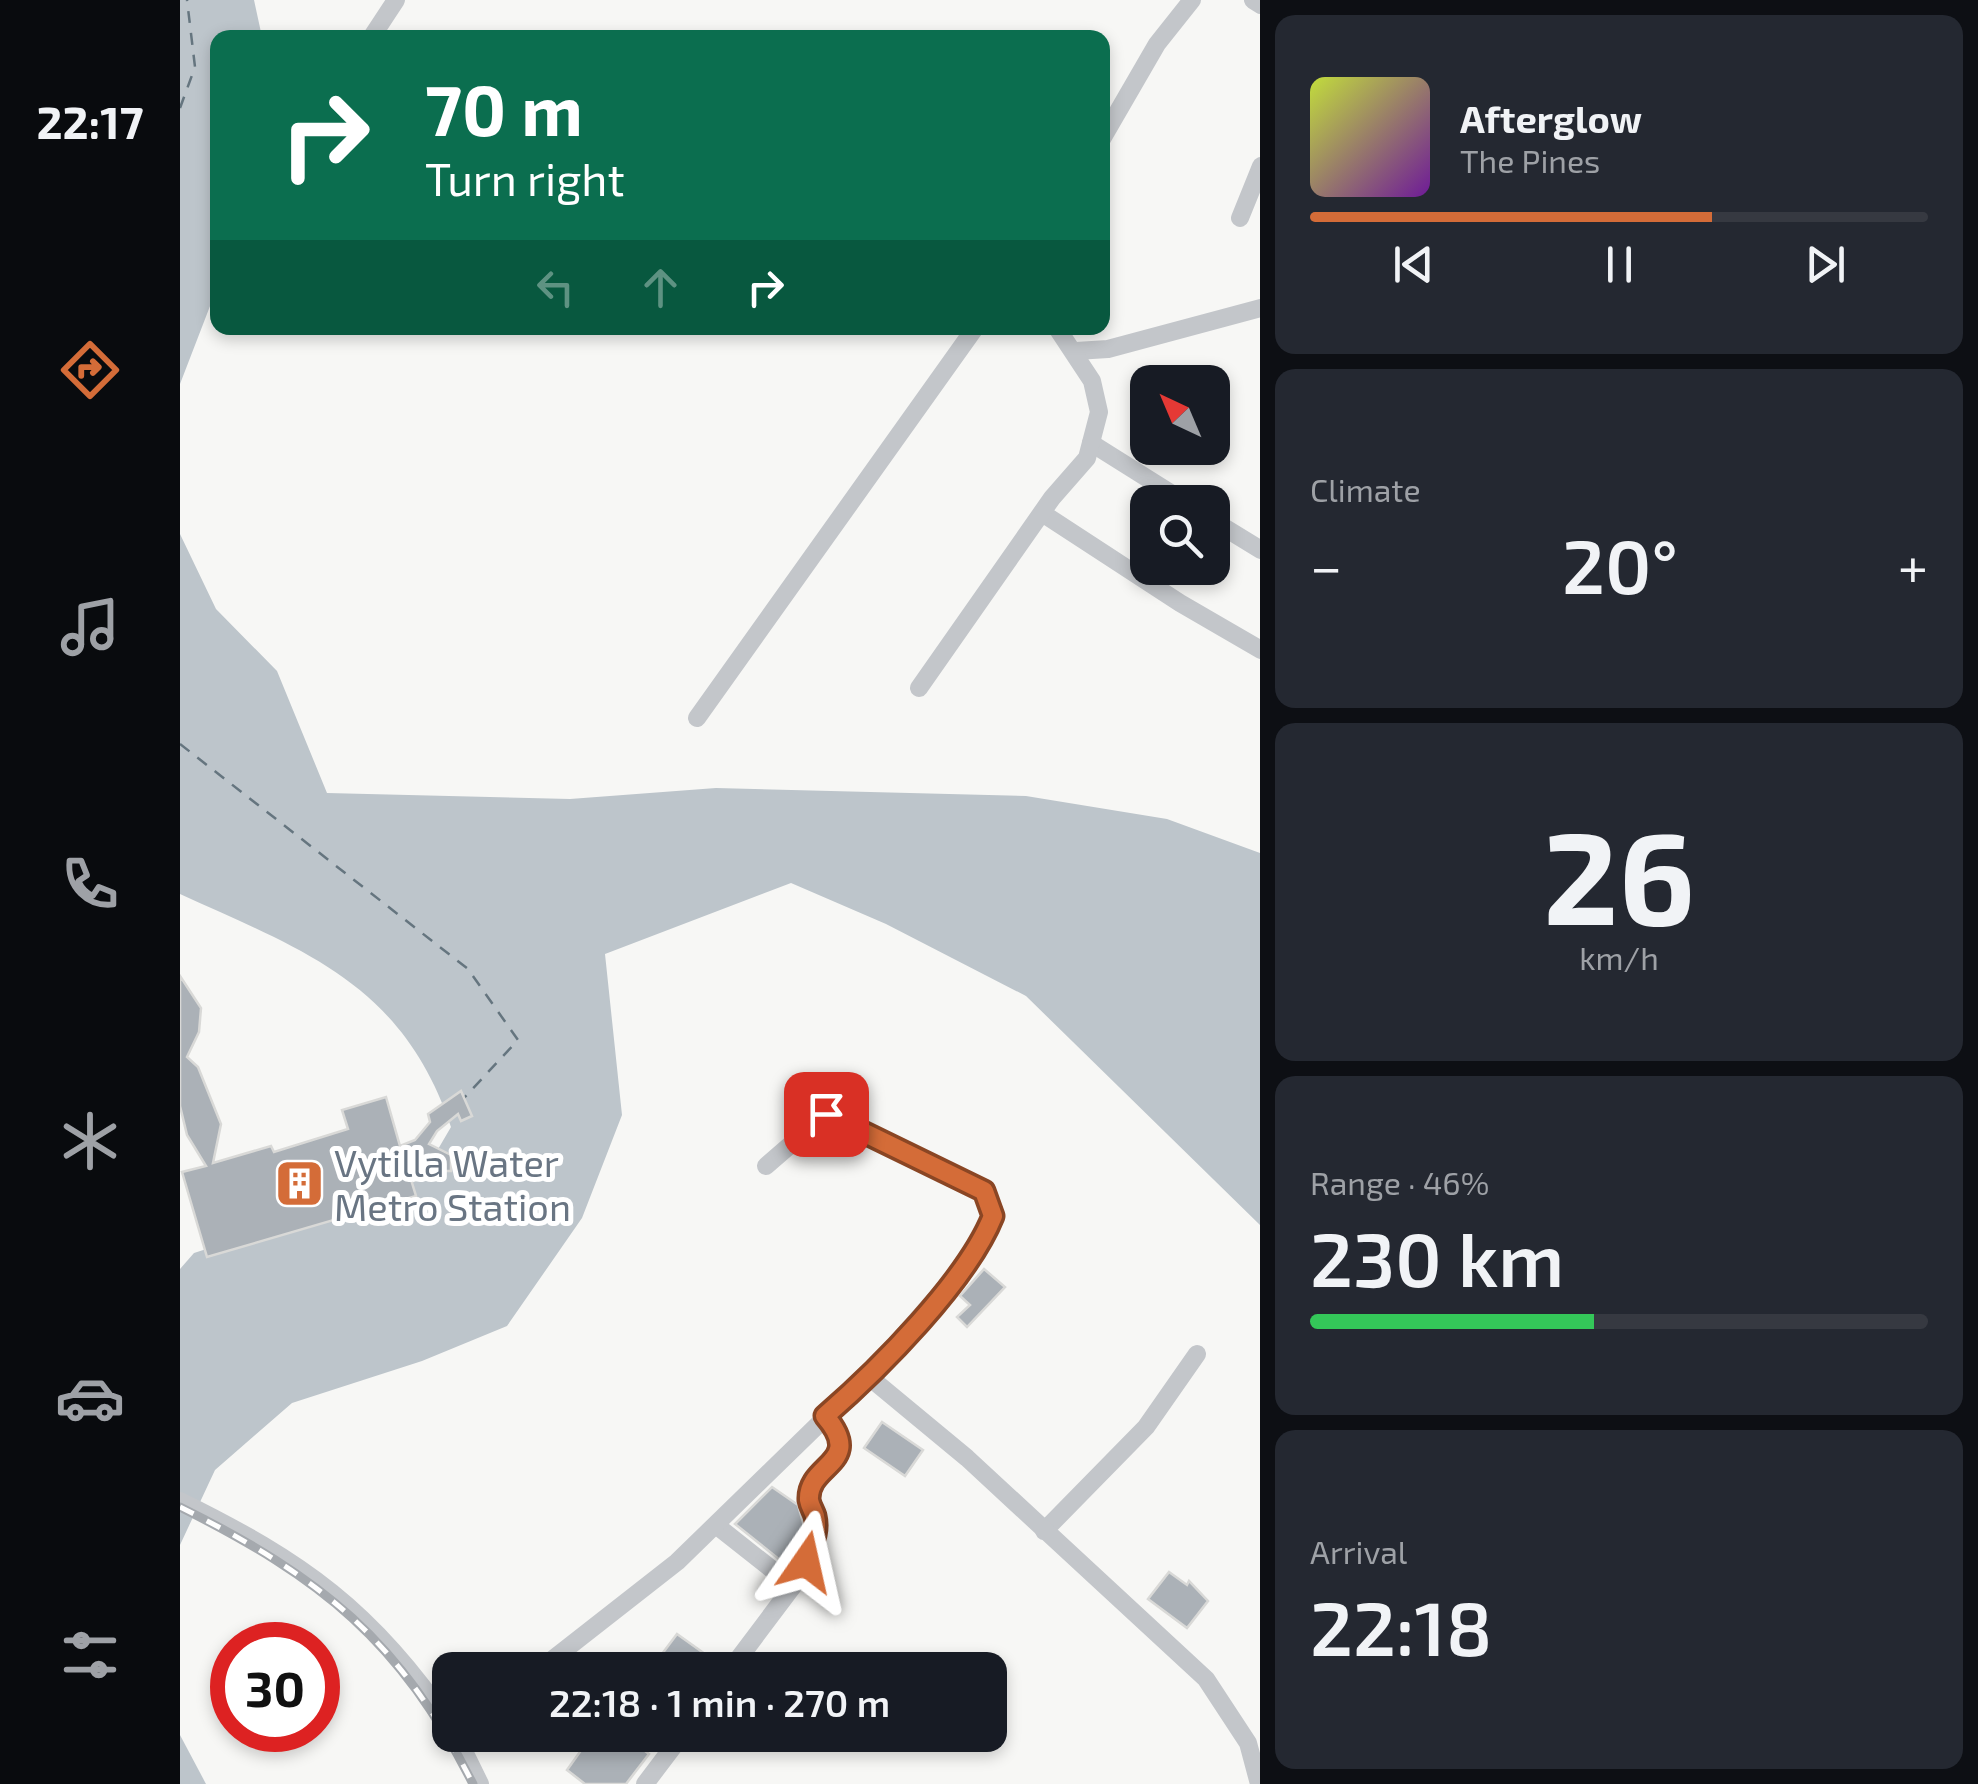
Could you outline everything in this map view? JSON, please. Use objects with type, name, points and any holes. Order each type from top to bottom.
[{"type":"street","points":[[376,30],[396,0]]},
{"type":"street","points":[[1110,124],[1157,44],[1192,0]]},
{"type":"street","points":[[1253,0],[1260,4]]},
{"type":"street","points":[[1240,218],[1260,166]]},
{"type":"street","points":[[1076,350],[1108,349],[1260,308]]},
{"type":"street","points":[[697,718],[970,335]]},
{"type":"street","points":[[919,688],[1042,513],[1087,458],[1099,412],[1092,381],[1063,335]]},
{"type":"street","points":[[1091,444],[1157,485]]},
{"type":"street","points":[[1042,513],[1180,604],[1260,650]]},
{"type":"street","points":[[1230,531],[1260,550]]},
{"type":"street","points":[[564,1652],[718,1526],[868,1376],[980,1250],[993,1216],[984,1191],[826,1114],[766,1166]]},
{"type":"street","points":[[1044,1531],[1146,1427],[1197,1354]]},
{"type":"street","points":[[868,1376],[967,1458],[1206,1679],[1248,1743],[1259,1784]]},
{"type":"street","points":[[744,1652],[793,1586],[818,1530],[809,1501],[812,1489],[841,1448],[840,1438],[825,1416]]},
{"type":"street","points":[[180,1501],[305,1568],[364,1619],[432,1698]]},
{"type":"street","points":[[718,1526],[793,1586]]},
{"type":"street","points":[[464,1752],[480,1784]]},
{"type":"street","points":[[645,1784],[669,1752]]},
{"type":"shaded area","points":[[180,0],[254,0],[260,30],[210,30],[210,306],[180,384]]},
{"type":"shaded area","points":[[180,534],[216,609],[277,671],[327,793],[570,799],[716,788],[1026,796],[1167,819],[1260,853],[1260,1225],[1026,996],[886,924],[791,883],[605,954],[622,1115],[582,1218],[507,1326],[422,1361],[292,1403],[215,1470],[180,1545],[180,1269],[194,1253],[420,1180],[451,1127],[431,1078],[406,1038],[377,1005],[308,955],[180,894]]},
{"type":"shaded area","points":[[180,1735],[206,1784],[180,1784]]},
{"type":"building","name":"Vytilla Water Metro Station","points":[[180,976],[201,1008],[199,1032],[187,1057],[198,1067],[221,1124],[213,1163],[271,1146],[274,1152],[348,1129],[342,1110],[386,1097],[400,1146],[415,1140],[430,1122],[428,1114],[461,1091],[472,1116],[461,1121],[458,1114],[437,1131],[429,1144],[451,1155],[451,1171],[435,1171],[437,1162],[423,1156],[405,1160],[416,1196],[207,1257],[182,1172],[206,1166],[187,1135],[180,1106]]},
{"type":"building","points":[[984,1269],[1005,1287],[967,1327],[957,1317],[970,1305],[960,1296]]},
{"type":"building","points":[[882,1422],[923,1450],[905,1476],[864,1448]]},
{"type":"building","points":[[772,1487],[798,1505],[804,1526],[780,1560],[735,1524]]},
{"type":"building","points":[[1169,1572],[1187,1585],[1189,1581],[1208,1601],[1187,1628],[1148,1599]]},
{"type":"building","points":[[677,1634],[702,1652],[664,1652]]},
{"type":"building","points":[[580,1752],[649,1754],[626,1784],[585,1784],[567,1770]]},
{"type":"ferry route","points":[[180,108],[195,67],[187,0]]},
{"type":"ferry route","points":[[180,744],[468,969],[518,1040],[464,1098]]},
{"type":"railway","points":[[180,1507],[275,1560],[352,1618],[416,1690],[473,1784]]},
{"type":"place","name":"Vytilla Water Metro Station","points":[[299,1184]]},
{"type":"route","points":[[806,1562],[818,1530],[809,1501],[812,1489],[841,1448],[840,1438],[825,1416],[868,1376],[980,1250],[993,1216],[984,1191],[826,1114]]}]
